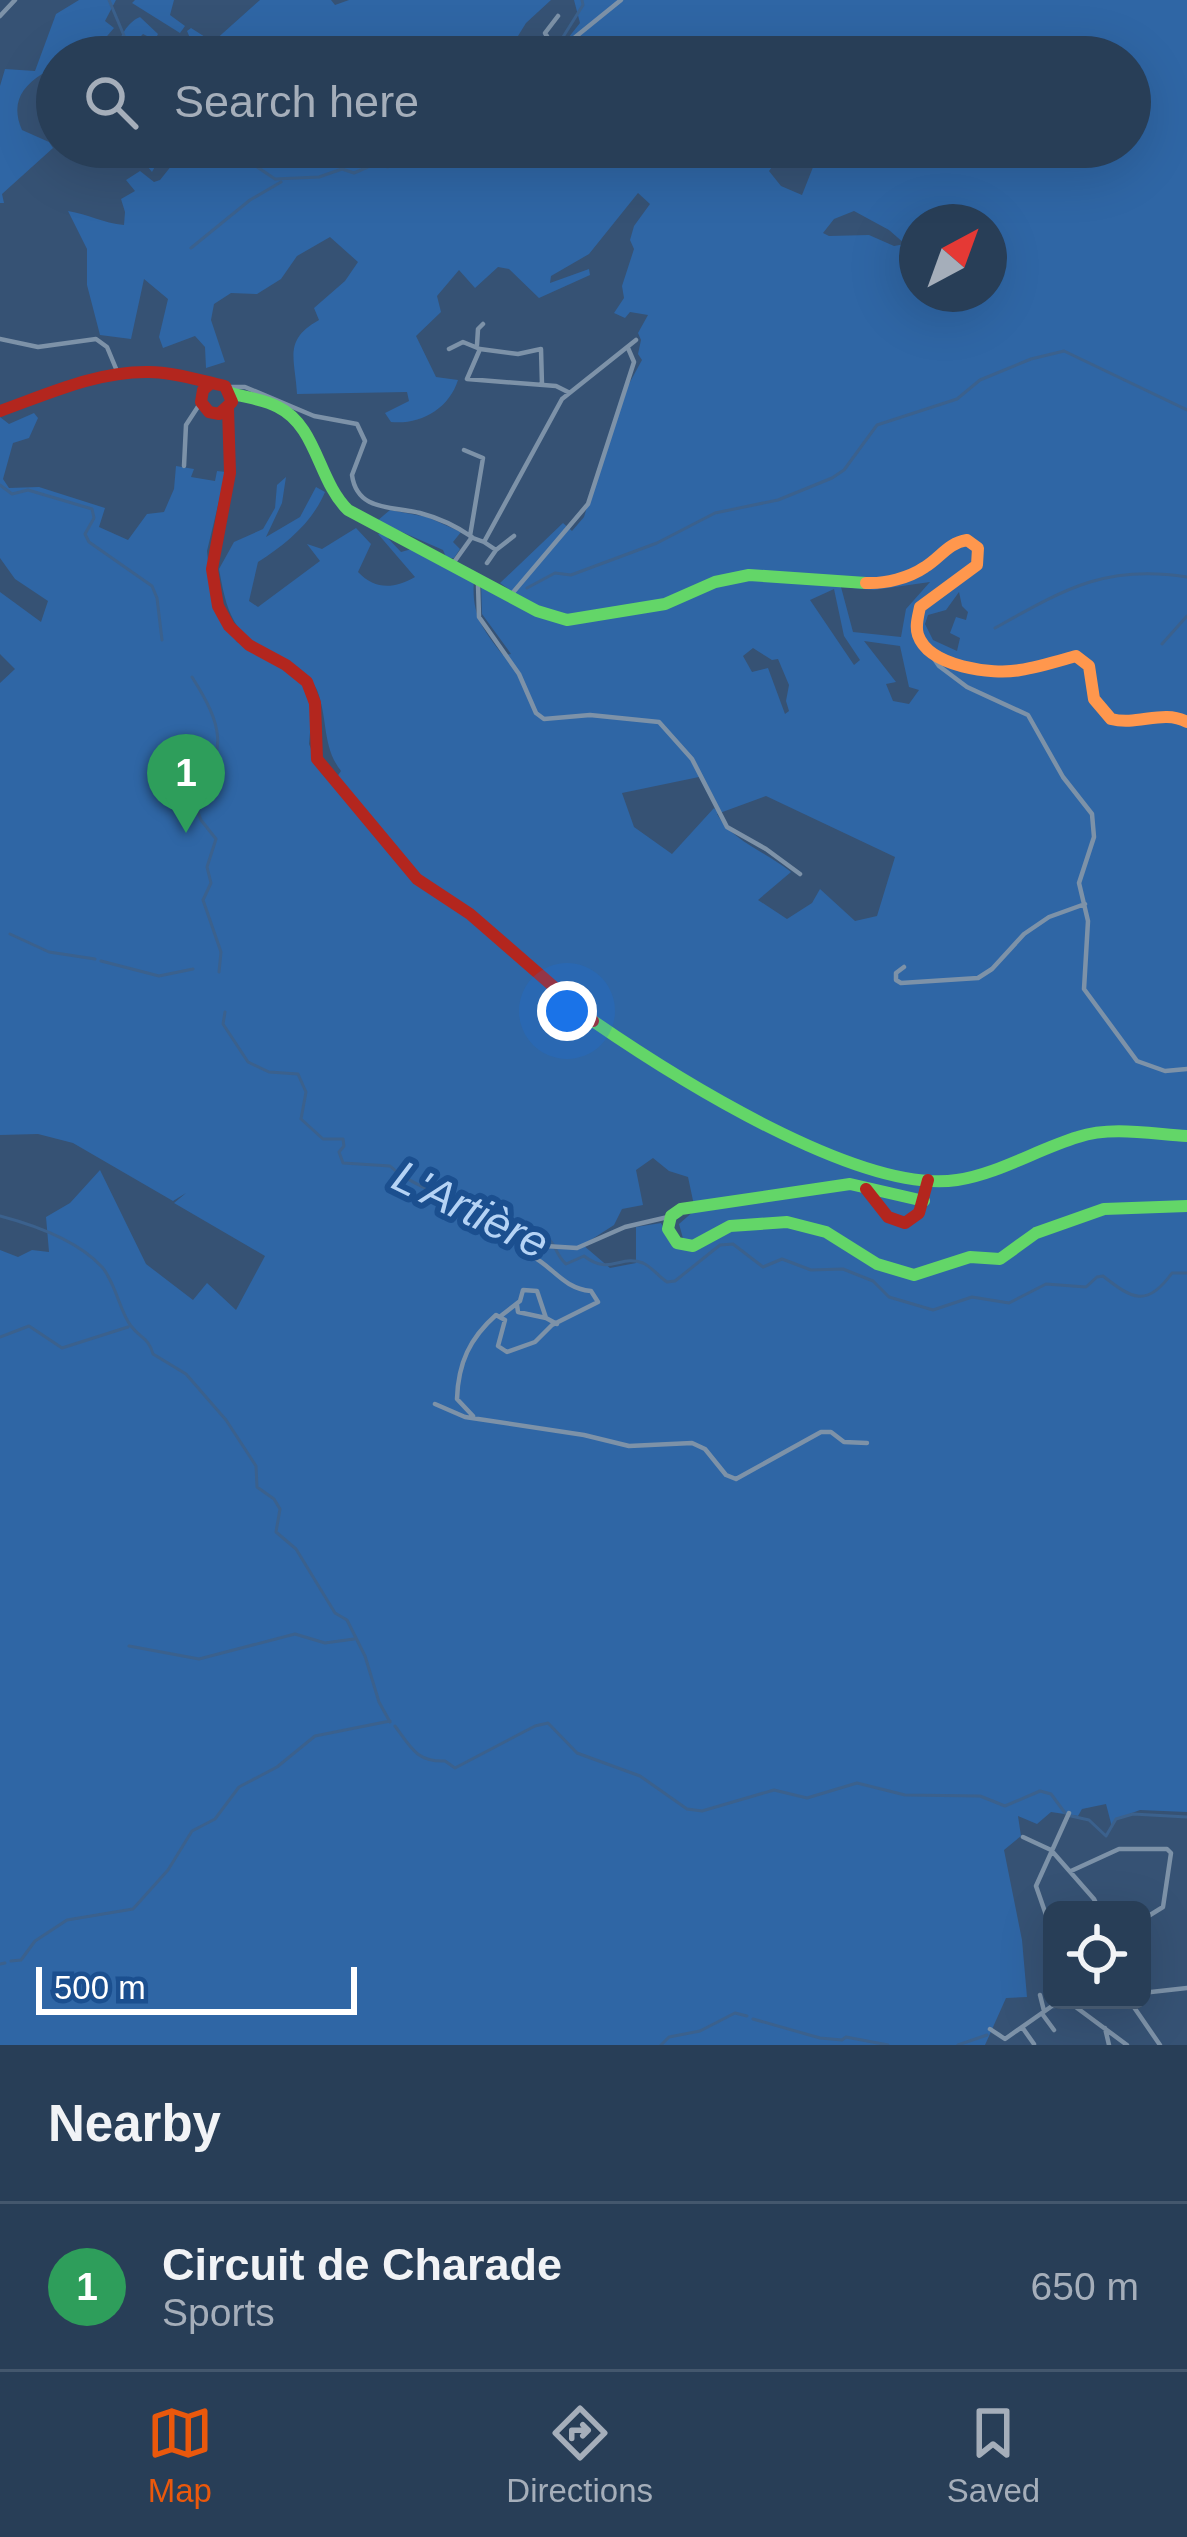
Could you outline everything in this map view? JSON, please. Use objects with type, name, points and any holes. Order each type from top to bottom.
[{"type":"street","points":[[0,16],[15,0]]},
{"type":"street","points":[[577,36],[621,0]]},
{"type":"street","points":[[547,36],[558,16]]},
{"type":"street","points":[[483,325],[478,329],[479,347],[467,379],[542,385],[568,392]]},
{"type":"street","points":[[0,339],[38,347],[96,339],[109,350],[118,373]]},
{"type":"street","points":[[484,542],[568,392],[636,340]]},
{"type":"street","points":[[449,349],[464,342],[505,354],[541,349],[542,385]]},
{"type":"street","points":[[510,596],[588,504],[634,362],[628,348]]},
{"type":"street","points":[[0,411],[118,373],[176,375],[212,383],[232,396],[357,424],[365,441],[352,475],[358,493],[381,509],[421,514],[496,550]]},
{"type":"street","points":[[176,375],[189,382],[221,422],[230,452]]},
{"type":"street","points":[[186,425],[206,406],[212,383]]},
{"type":"street","points":[[232,396],[227,491],[210,554],[223,615],[240,639],[306,680],[315,700],[317,759],[417,879],[470,914],[584,1015],[677,1078],[813,1149],[900,1176],[928,1180],[974,1176],[1089,1134],[1187,1136]]},
{"type":"street","points":[[184,466],[186,425],[206,406],[232,396],[274,404],[304,432],[334,499],[354,514],[537,611],[584,620],[665,604],[733,577],[831,578],[881,584],[927,566],[956,541],[971,541],[979,552],[977,565],[928,597],[918,610],[916,630],[939,666],[967,687],[1028,715],[1063,777],[1092,814],[1094,837],[1080,873],[1087,949],[1082,976],[1087,996],[1137,1061],[1166,1071],[1187,1069]]},
{"type":"street","points":[[452,565],[471,537],[483,458],[464,450]]},
{"type":"street","points":[[487,563],[514,536]]},
{"type":"street","points":[[478,578],[479,617],[519,674],[536,713],[544,719],[590,715],[658,722],[692,759],[727,827],[800,874]]},
{"type":"street","points":[[927,648],[974,668],[998,672],[1076,656],[1091,668],[1094,700],[1108,717],[1130,723],[1174,715],[1187,722]]},
{"type":"street","points":[[904,967],[896,973],[901,983],[978,978],[1024,934],[1049,917],[1085,904]]},
{"type":"street","points":[[862,1186],[883,1212],[900,1223],[914,1220],[928,1180]]},
{"type":"street","points":[[502,1316],[498,1346],[502,1352],[535,1342],[556,1324],[596,1305],[598,1298],[591,1291],[567,1287],[527,1251],[534,1243],[577,1248],[680,1209],[810,1188],[862,1186],[924,1201]]},
{"type":"street","points":[[670,1216],[669,1233],[681,1245],[692,1246],[730,1226],[787,1222],[826,1232],[872,1261],[910,1275],[970,1257],[1000,1258],[1041,1231],[1104,1209],[1187,1206]]},
{"type":"street","points":[[473,1416],[457,1399],[461,1362],[490,1319],[517,1303],[523,1290],[537,1291],[546,1318]]},
{"type":"street","points":[[517,1303],[518,1312],[556,1324]]},
{"type":"street","points":[[435,1404],[452,1414],[629,1446],[692,1443],[736,1479],[821,1432],[831,1432],[844,1442],[867,1443]]},
{"type":"street","points":[[1043,1906],[1036,1886],[1069,1813]]},
{"type":"street","points":[[1023,1838],[1051,1850],[1093,1901]]},
{"type":"street","points":[[1071,1871],[1118,1849],[1167,1849],[1171,1853],[1162,1907],[1151,1914]]},
{"type":"street","points":[[1151,1993],[1187,1988]]},
{"type":"street","points":[[1040,1995],[1054,2030]]},
{"type":"street","points":[[990,2029],[1005,2039],[1051,2009]]},
{"type":"street","points":[[1081,2009],[1127,2045]]},
{"type":"street","points":[[1135,2009],[1160,2045]]},
{"type":"street","points":[[1023,2015],[1034,2044]]},
{"type":"street","points":[[1105,2027],[1105,2043]]},
{"type":"shaded area","points":[[79,0],[116,0],[105,21],[114,28],[107,36],[48,36],[56,14]]},
{"type":"shaded area","points":[[174,0],[170,15],[185,26],[180,33],[132,3]]},
{"type":"shaded area","points":[[260,0],[331,0],[335,5],[349,0],[551,0],[518,36],[220,36]]},
{"type":"shaded area","points":[[574,0],[1187,0],[1187,1812],[1140,1810],[1116,1819],[1112,1827],[1106,1804],[1082,1809],[1078,1816],[1051,1812],[1037,1824],[1018,1816],[1021,1836],[1004,1850],[1022,1940],[1027,1997],[1006,1998],[985,2045],[0,2045],[0,1250],[18,1257],[32,1250],[49,1252],[46,1217],[70,1203],[100,1170],[146,1264],[193,1300],[207,1283],[236,1310],[265,1256],[174,1203],[186,1193],[173,1201],[73,1143],[38,1134],[0,1135],[0,683],[15,669],[0,654],[0,592],[41,622],[48,601],[15,579],[0,558],[0,417],[9,424],[34,413],[38,418],[29,438],[13,443],[3,479],[9,488],[39,487],[105,508],[99,527],[128,540],[147,514],[164,512],[174,489],[176,466],[194,469],[191,477],[215,481],[217,471],[226,472],[207,551],[211,589],[221,620],[237,642],[292,672],[308,691],[312,710],[309,744],[320,771],[418,884],[460,911],[586,1021],[674,1081],[775,1133],[677,1078],[595,1023],[470,914],[417,879],[334,781],[341,771],[331,752],[311,679],[242,632],[229,610],[219,569],[234,542],[263,529],[275,508],[277,485],[286,477],[282,503],[266,537],[300,517],[316,487],[325,492],[297,532],[258,562],[249,601],[258,607],[320,561],[307,544],[322,549],[356,528],[371,544],[358,572],[371,582],[392,585],[415,577],[378,534],[384,534],[401,552],[412,549],[474,580],[480,621],[503,655],[511,654],[482,614],[481,583],[527,602],[500,583],[563,523],[572,531],[584,517],[619,402],[642,360],[638,333],[648,315],[630,312],[625,318],[614,313],[624,298],[622,286],[634,249],[630,240],[634,226],[650,204],[638,193],[589,254],[551,276],[550,283],[589,269],[590,275],[539,298],[509,269],[498,267],[475,288],[459,270],[437,296],[441,312],[416,336],[436,377],[458,380],[440,407],[423,418],[402,422],[391,422],[385,413],[409,401],[407,392],[297,394],[296,343],[319,320],[314,308],[345,281],[358,262],[330,237],[297,256],[281,279],[257,294],[231,293],[214,304],[211,320],[225,362],[206,368],[205,347],[195,336],[163,348],[159,337],[168,299],[144,279],[131,339],[100,335],[87,285],[87,249],[68,211],[124,225],[121,199],[135,191],[126,180],[140,171],[154,182],[170,168],[771,168],[781,186],[802,195],[813,168],[1151,168],[1151,36],[570,36],[580,23]],"holes":[[[930,582],[906,609],[901,637],[853,632],[841,587],[874,590]],[[834,589],[844,636],[860,660],[854,665],[810,600]],[[959,592],[968,612],[966,620],[956,617],[950,633],[960,638],[957,651],[933,640],[925,624],[928,615],[946,610]],[[864,641],[900,646],[909,687],[919,690],[909,704],[893,701],[886,684],[896,682]],[[753,648],[778,659],[789,685],[785,714],[768,668],[752,672],[743,656]],[[699,777],[717,811],[714,808],[672,854],[634,827],[622,793]],[[766,796],[895,857],[877,916],[855,921],[820,889],[812,903],[787,919],[758,900],[791,872],[731,832],[717,814]],[[653,1158],[669,1171],[688,1177],[695,1210],[679,1224],[684,1242],[674,1247],[661,1223],[636,1227],[636,1263],[610,1268],[583,1245],[614,1225],[622,1209],[643,1205],[636,1170]]]},
{"type":"shaded area","points":[[140,17],[157,36],[122,36]]},
{"type":"shaded area","points":[[5,69],[35,71],[36,79],[23,91],[17,113],[22,130],[36,136],[36,163],[2,194],[4,203],[0,203],[0,86]]},
{"type":"shaded area","points":[[390,510],[427,517],[461,532],[453,542],[460,549],[447,559],[443,550],[377,521]]},
{"type":"waterway","points":[[109,0],[124,36]]},
{"type":"waterway","points":[[564,36],[582,0]]},
{"type":"waterway","points":[[259,168],[275,179],[366,168]]},
{"type":"waterway","points":[[191,248],[250,200],[281,182]]},
{"type":"waterway","points":[[527,588],[555,573],[571,575],[657,543],[715,513],[778,500],[832,478],[844,470],[877,425],[957,399],[980,380],[1031,359],[1064,351],[1187,410]]},
{"type":"waterway","name":"L'Artière","points":[[0,485],[12,494],[28,490],[92,509],[94,518],[85,534],[89,542],[152,586],[162,640]]},
{"type":"waterway","points":[[995,628],[1065,591],[1109,577],[1187,577]]},
{"type":"waterway","points":[[1162,644],[1187,616]]},
{"type":"waterway","name":"L'Artière","points":[[192,677],[210,710],[218,738],[212,766],[193,799],[216,839],[207,867],[211,883],[203,900],[221,952],[219,972]]},
{"type":"waterway","points":[[10,934],[49,952],[95,959]]},
{"type":"waterway","points":[[101,961],[159,976],[193,969]]},
{"type":"waterway","name":"L'Artière","points":[[225,1012],[223,1024],[248,1062],[269,1072],[298,1074],[306,1092],[301,1119],[323,1139],[343,1139],[339,1152],[343,1163],[390,1166],[493,1225],[500,1228],[516,1222],[527,1237],[549,1240],[566,1264],[584,1256],[608,1265],[635,1261],[667,1282],[675,1281],[720,1245],[733,1244],[763,1267],[782,1259],[811,1270],[843,1269],[873,1281],[889,1297],[933,1310],[972,1297],[1009,1303],[1046,1284],[1086,1287],[1103,1276],[1131,1294],[1147,1295],[1172,1273],[1187,1273]]},
{"type":"waterway","points":[[0,1216],[54,1235],[92,1257],[107,1274],[127,1320],[153,1354],[186,1374],[226,1420],[256,1466],[257,1487],[280,1509],[276,1532],[296,1549],[335,1613],[347,1620],[390,1722]]},
{"type":"waterway","points":[[0,1337],[29,1326],[62,1348],[128,1327]]},
{"type":"waterway","points":[[129,1646],[199,1659],[295,1634],[325,1643],[354,1639]]},
{"type":"waterway","points":[[11,1961],[21,1960],[35,1941],[67,1920],[133,1909],[168,1870],[192,1831],[215,1819],[239,1787],[277,1767],[315,1736],[390,1721]]},
{"type":"waterway","points":[[395,1726],[421,1756],[455,1768],[548,1723],[577,1753],[640,1776],[687,1809],[702,1811],[774,1790],[807,1798],[857,1783],[905,1795],[980,1796],[1005,1806],[1040,1791],[1051,1794],[1065,1813]]},
{"type":"waterway","points":[[1071,1816],[1089,1820],[1106,1836],[1116,1819],[1133,1814],[1187,1817]]},
{"type":"waterway","points":[[0,1964],[5,1963]]},
{"type":"waterway","points":[[661,2045],[669,2037],[700,2031],[735,2013],[747,2016]]},
{"type":"waterway","points":[[753,2019],[820,2038],[846,2037],[888,2045]]},
{"type":"waterway","points":[[958,2045],[987,2035]]},
{"type":"traffic: fast","points":[[231,393],[267,402],[291,416],[348,510],[537,611],[567,620],[665,604],[715,582],[749,575],[866,583]]},
{"type":"traffic: fast","points":[[593,1021],[769,1127],[870,1169],[917,1180],[972,1177],[1091,1134],[1187,1136]]},
{"type":"traffic: fast","points":[[924,1201],[850,1184],[681,1209],[671,1216],[668,1229],[677,1243],[693,1246],[730,1226],[787,1222],[826,1232],[877,1264],[914,1275],[970,1257],[1000,1259],[1036,1233],[1104,1209],[1187,1206]]},
{"type":"traffic: slow","points":[[866,583],[912,574],[967,540],[978,548],[977,565],[920,607],[918,635],[924,646],[948,661],[994,671],[1027,669],[1076,656],[1089,666],[1094,699],[1111,719],[1169,717],[1187,722]]},
{"type":"traffic: jam","points":[[0,411],[92,379],[149,372],[178,375],[225,386],[232,402],[219,414],[209,412],[201,402],[203,390],[211,383]]},
{"type":"traffic: jam","points":[[228,408],[230,473],[212,569],[218,606],[229,626],[249,645],[307,682],[315,703],[317,759],[417,879],[470,914],[593,1021]]},
{"type":"traffic: jam","points":[[866,1189],[888,1217],[905,1223],[919,1213],[928,1180]]},
{"type":"place","name":"Circuit de Charade","points":[[186,833]]}]
